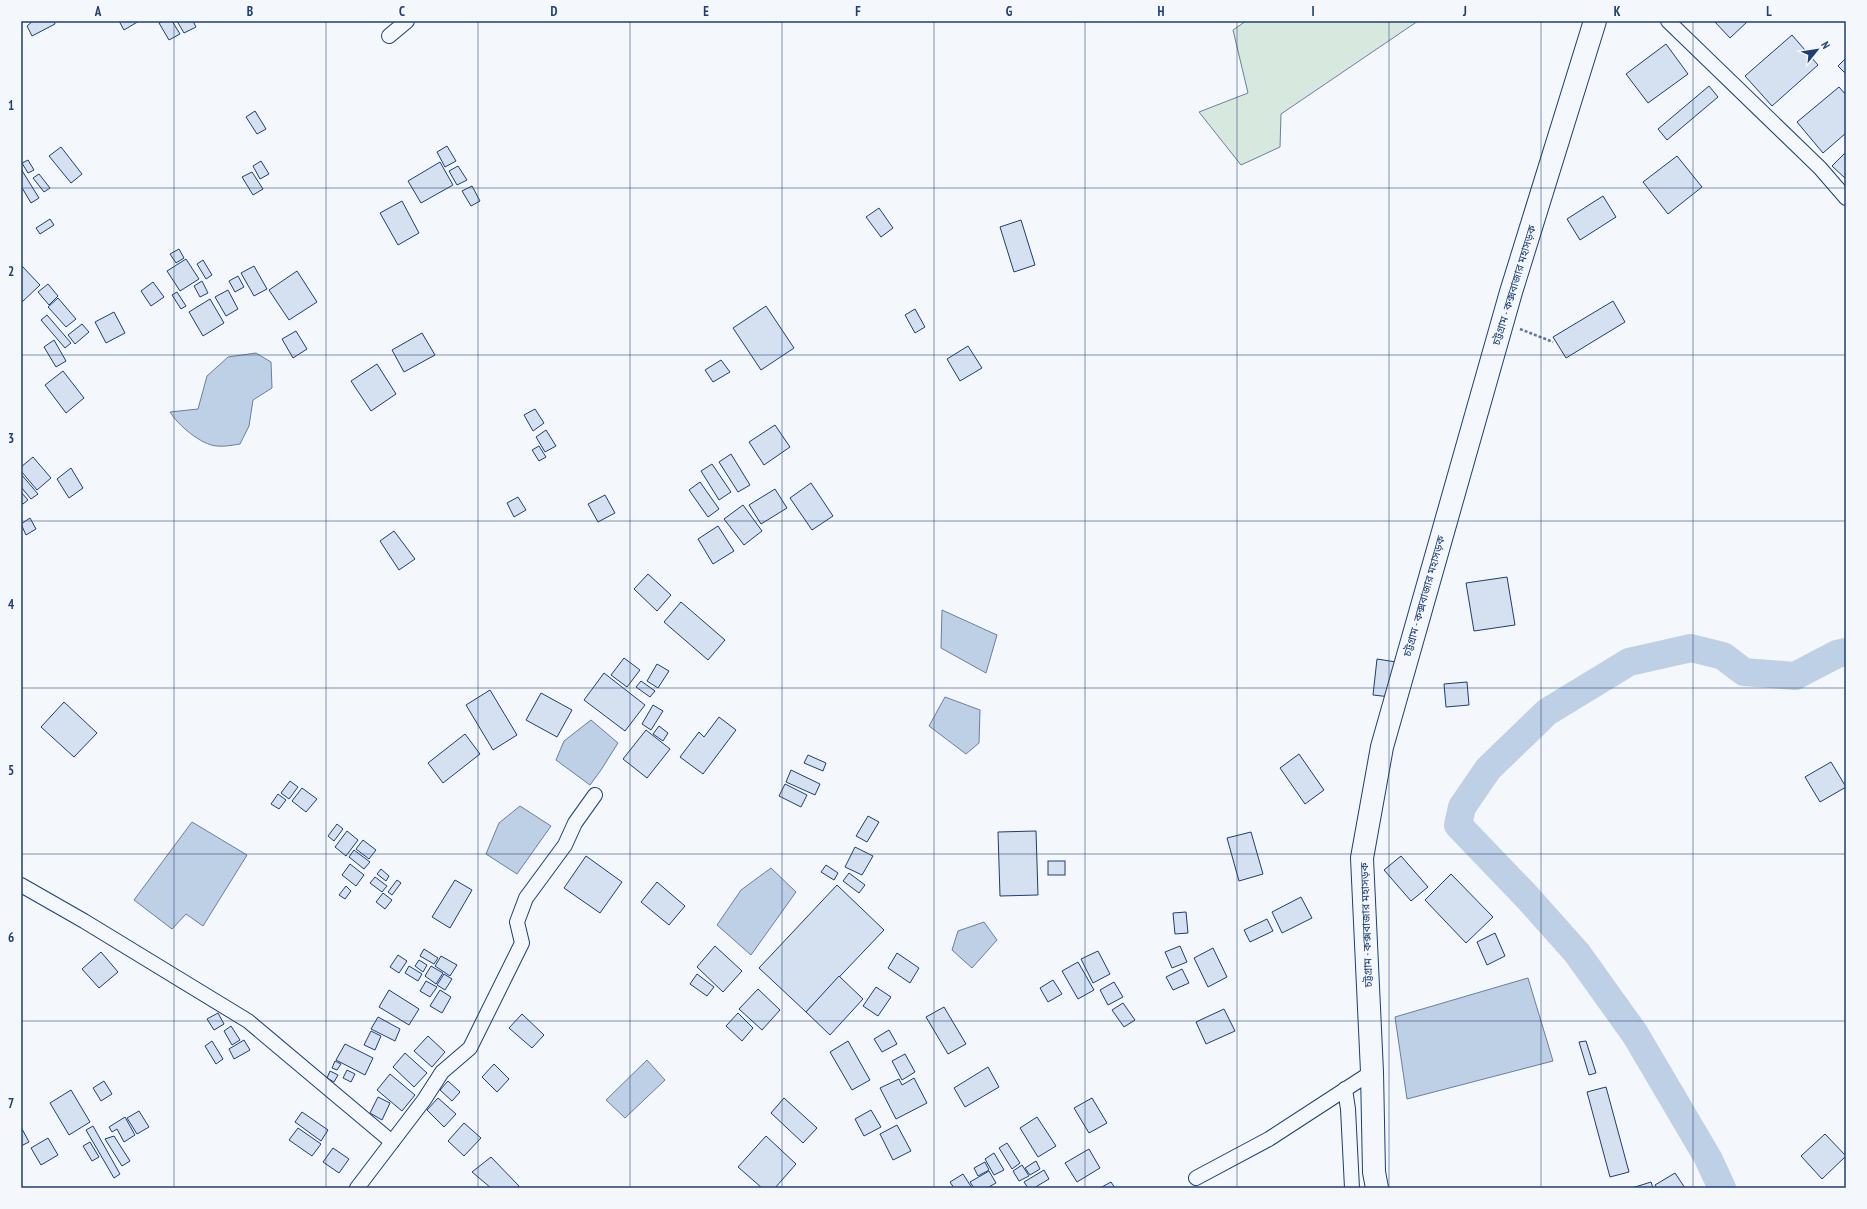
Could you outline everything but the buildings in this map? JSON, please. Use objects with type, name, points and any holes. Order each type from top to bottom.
[{"type":"highway","name":"চট্টগ্রাম - কক্সবাজার মহাসড়ক","points":[[1377,1188],[1374,1172],[1372,1072],[1362,858],[1382,747],[1502,321],[1595,21]]},
{"type":"street","points":[[389,36],[407,21]]},
{"type":"street","points":[[1668,21],[1820,168],[1846,198]]},
{"type":"street","points":[[357,1188],[424,1100],[442,1072],[470,1048],[522,943],[518,922],[526,898],[565,845],[576,823],[595,795]]},
{"type":"street","points":[[21,885],[84,921],[248,1021],[392,1142]]},
{"type":"street","points":[[1196,1178],[1269,1139],[1372,1072]]},
{"type":"street","points":[[1345,1089],[1348,1109],[1352,1188]]},
{"type":"path","points":[[1502,321],[1553,342]]},
{"type":"shaded area","points":[[1246,21],[1418,21],[1281,114],[1280,147],[1241,165],[1199,112],[1248,93],[1233,30]]},
{"type":"water","points":[[256,353],[271,362],[272,388],[253,400],[249,426],[240,444],[228,446],[211,445],[190,434],[178,423],[170,412],[198,409],[207,376],[228,357]]},
{"type":"water","points":[[942,610],[997,635],[986,673],[941,648]]},
{"type":"water","points":[[945,697],[980,710],[979,743],[966,754],[929,726]]},
{"type":"water","points":[[591,720],[618,743],[590,785],[556,760],[564,741]]},
{"type":"water","points":[[520,806],[551,826],[517,874],[486,854],[499,823]]},
{"type":"water","points":[[192,822],[247,855],[203,926],[186,914],[172,929],[134,900]]},
{"type":"water","points":[[771,868],[796,892],[751,955],[717,925],[741,890]]},
{"type":"water","points":[[984,922],[997,940],[972,968],[952,950],[958,931]]},
{"type":"water","points":[[1528,978],[1553,1061],[1407,1099],[1395,1017]]},
{"type":"water","points":[[647,1060],[665,1080],[625,1118],[606,1100]]},
{"type":"waterway","points":[[1722,1188],[1708,1158],[1635,1034],[1577,953],[1528,898],[1458,825],[1462,807],[1488,769],[1547,712],[1629,662],[1691,648],[1723,656],[1744,672],[1795,676],[1837,654],[1846,652]]}]
